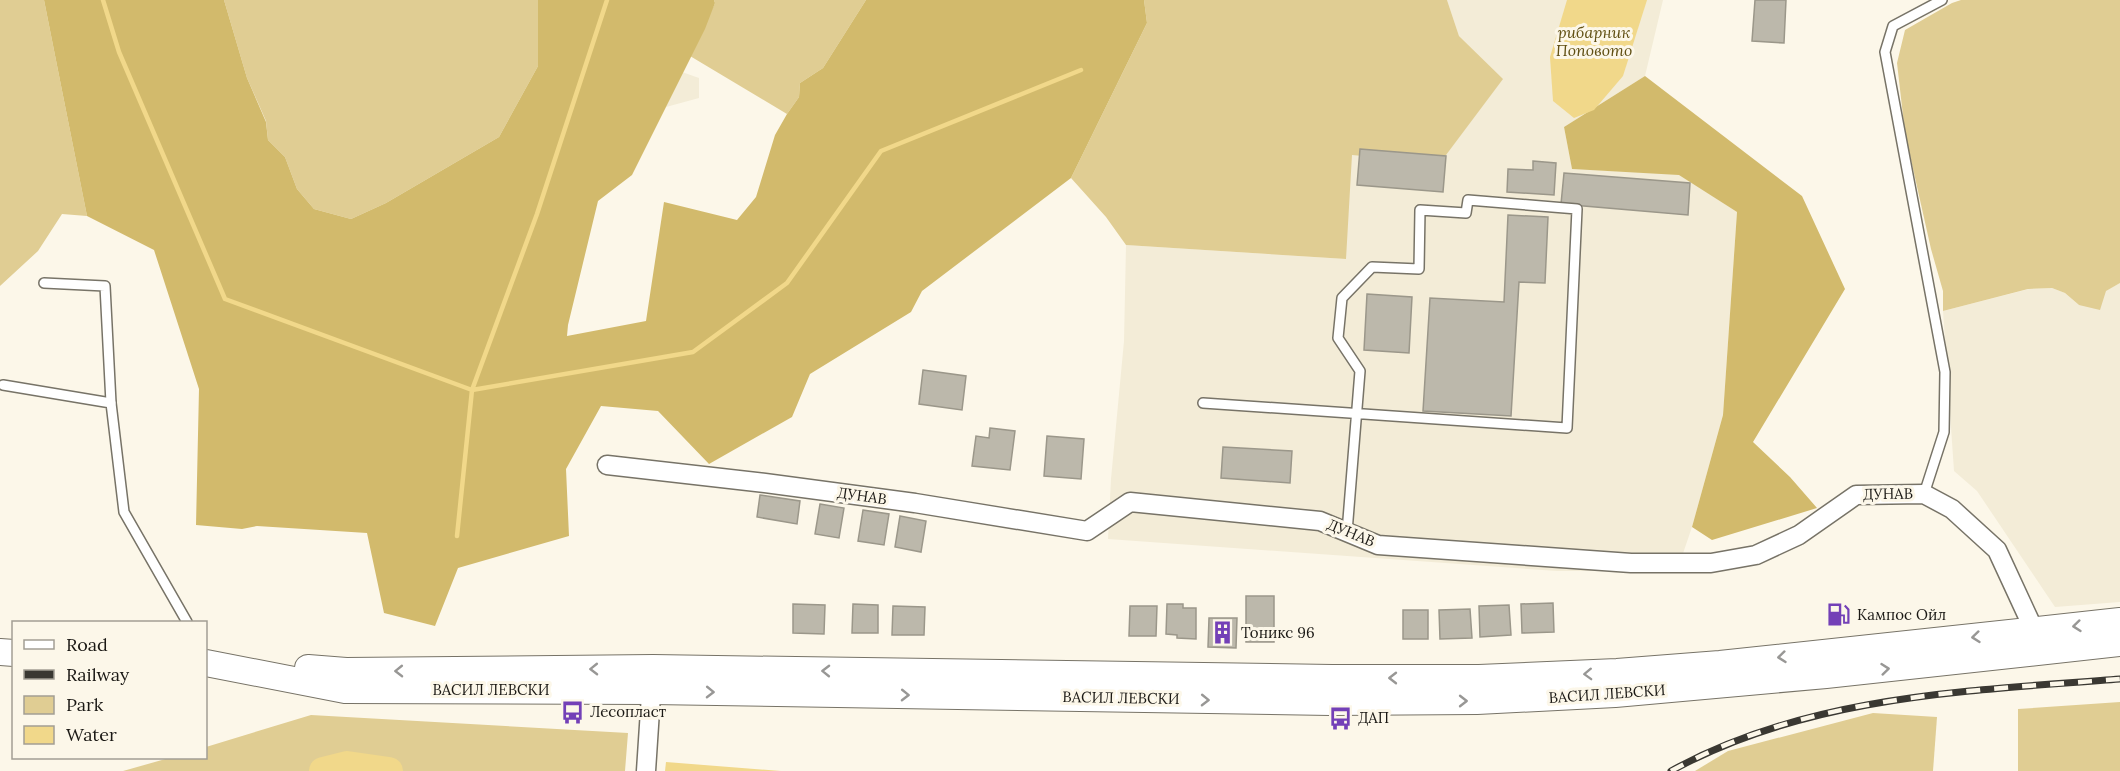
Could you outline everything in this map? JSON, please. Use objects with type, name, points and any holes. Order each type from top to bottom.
[{"type":"main road","points":[[2035,641],[2120,621]]},
{"type":"main road","points":[[2035,641],[2120,643]]},
{"type":"main road","name":"ВАСИЛ ЛЕВСКИ","points":[[207,659],[345,690],[652,680],[1479,678],[1617,672],[2035,641]]},
{"type":"street","name":"ДУНАВ","points":[[607,465],[915,503],[1087,531],[1130,502],[1320,521],[1378,545],[1631,563],[1711,563],[1756,555],[1799,535],[1856,495],[1924,494],[1952,509],[1997,550],[2035,641]]},
{"type":"street","points":[[646,771],[652,680]]},
{"type":"lane","points":[[1924,494],[1944,432],[1945,372],[1885,52],[1893,26],[1942,0]]},
{"type":"lane","points":[[1203,403],[1356,414],[1567,428],[1577,208],[1468,200],[1466,213],[1420,210],[1419,269],[1372,267],[1342,298],[1338,338],[1360,371],[1356,414],[1347,532]]},
{"type":"lane","points":[[44,283],[105,286],[111,403],[124,512],[186,621]]},
{"type":"lane","points":[[3,385],[111,403]]},
{"type":"shaded area","points":[[44,0],[224,0],[247,78],[266,122],[268,140],[285,157],[297,189],[314,209],[351,219],[386,203],[499,137],[538,66],[538,0],[714,0],[715,3],[705,29],[632,175],[598,201],[567,336],[646,321],[664,202],[737,220],[756,197],[775,135],[799,97],[800,83],[823,68],[866,0],[1144,0],[1147,23],[1071,178],[922,291],[911,312],[810,374],[792,417],[709,464],[658,411],[601,406],[566,469],[569,536],[458,568],[435,626],[384,613],[367,533],[257,526],[242,529],[196,525],[199,389],[154,250],[87,216]]},
{"type":"shaded area","points":[[1447,0],[1663,0],[1645,76],[1564,127],[1572,169],[1679,174],[1737,212],[1723,415],[1692,527],[1677,571],[1557,571],[1108,539],[1111,479],[1124,341],[1126,245],[1345,259],[1351,154],[1439,163],[1502,79],[1459,36]]},
{"type":"shaded area","points":[[682,72],[699,78],[699,98],[666,107]]},
{"type":"shaded area","points":[[1645,76],[1802,196],[1845,289],[1753,442],[1790,477],[1817,508],[1712,540],[1692,527],[1723,415],[1737,212],[1679,175],[1572,169],[1564,127]]},
{"type":"shaded area","points":[[2120,283],[2120,602],[2055,607],[1977,491],[1954,471],[1943,311],[2029,289],[2052,288],[2065,293],[2079,305]]},
{"type":"green space","points":[[0,0],[44,0],[87,216],[62,214],[38,251],[0,286]]},
{"type":"green space","points":[[224,0],[538,0],[538,66],[499,137],[386,203],[351,219],[314,209],[297,189],[285,157],[268,140],[266,121],[247,78]]},
{"type":"green space","points":[[714,0],[866,0],[823,68],[800,83],[799,97],[787,114],[690,56],[715,3]]},
{"type":"green space","points":[[1144,0],[1447,0],[1459,36],[1503,79],[1440,163],[1352,155],[1346,259],[1126,245],[1106,217],[1071,178],[1147,23]]},
{"type":"green space","points":[[1961,0],[2120,0],[2120,283],[2106,291],[2100,310],[2079,305],[2065,293],[2052,288],[2028,289],[1943,311],[1943,291],[1931,249],[1905,133],[1897,63],[1905,30]]},
{"type":"green space","points":[[2120,702],[2120,771],[2018,771],[2018,709]]},
{"type":"green space","points":[[1873,713],[1937,717],[1933,771],[1695,771],[1728,751]]},
{"type":"green space","points":[[311,715],[628,733],[625,771],[123,771],[165,759],[207,759],[207,747]]},
{"type":"water","name":"рибарник Поповото","points":[[1567,0],[1647,0],[1623,76],[1594,110],[1574,118],[1553,101],[1550,57]]},
{"type":"water","points":[[666,762],[781,771],[665,771]]},
{"type":"building","points":[[1755,0],[1786,0],[1784,43],[1752,41]]},
{"type":"building","points":[[1360,149],[1446,156],[1443,192],[1357,185]]},
{"type":"building","points":[[1533,161],[1556,163],[1554,195],[1507,192],[1508,169],[1533,170]]},
{"type":"building","points":[[1564,173],[1690,183],[1688,215],[1561,204]]},
{"type":"building","points":[[1508,215],[1548,217],[1545,283],[1519,282],[1511,416],[1423,411],[1430,298],[1504,302]]},
{"type":"building","points":[[1367,294],[1412,297],[1409,353],[1364,350]]},
{"type":"building","points":[[923,370],[966,376],[962,410],[919,404]]},
{"type":"building","points":[[990,428],[1015,431],[1010,470],[972,466],[976,436],[989,438]]},
{"type":"building","points":[[1047,436],[1084,439],[1081,479],[1044,476]]},
{"type":"building","points":[[1223,447],[1292,451],[1290,483],[1221,478]]},
{"type":"building","points":[[760,495],[800,501],[797,524],[757,517]]},
{"type":"building","points":[[820,504],[844,508],[839,538],[815,534]]},
{"type":"building","points":[[863,510],[889,514],[884,545],[858,541]]},
{"type":"building","points":[[900,516],[926,521],[921,552],[895,547]]},
{"type":"building","points":[[1246,596],[1274,596],[1274,642],[1246,642]]},
{"type":"building","points":[[1553,603],[1554,632],[1522,633],[1521,604]]},
{"type":"building","points":[[793,604],[825,605],[824,634],[793,633]]},
{"type":"building","points":[[853,604],[878,605],[878,633],[852,633]]},
{"type":"building","points":[[1167,604],[1183,604],[1183,608],[1196,608],[1196,639],[1177,638],[1177,635],[1166,634]]},
{"type":"building","points":[[1509,605],[1511,635],[1480,637],[1479,606]]},
{"type":"building","points":[[893,606],[925,607],[924,635],[892,635]]},
{"type":"building","points":[[1130,606],[1157,606],[1156,636],[1129,636]]},
{"type":"building","points":[[1470,609],[1472,638],[1440,639],[1439,610]]},
{"type":"building","points":[[1403,610],[1428,610],[1428,639],[1403,639]]},
{"type":"building","name":"Тоникс 96","points":[[1209,618],[1237,618],[1236,648],[1208,647]]},
{"type":"waterway","points":[[103,0],[119,52],[225,299],[472,390],[457,536]]},
{"type":"waterway","points":[[607,0],[537,214],[472,390],[693,352],[787,283],[881,151],[1081,70]]},
{"type":"waterway","points":[[323,771],[347,765],[389,771]]},
{"type":"railway","points":[[1671,771],[1724,746],[1778,726],[1833,712],[1947,693],[2120,679]]},
{"type":"place","name":"Кампос Ойл","points":[[1839,615]]},
{"type":"place","name":"Тоникс 96","points":[[1223,633]]},
{"type":"place","name":"Лесопласт","points":[[572,712]]},
{"type":"place","name":"ДАП","points":[[1340,718]]}]
